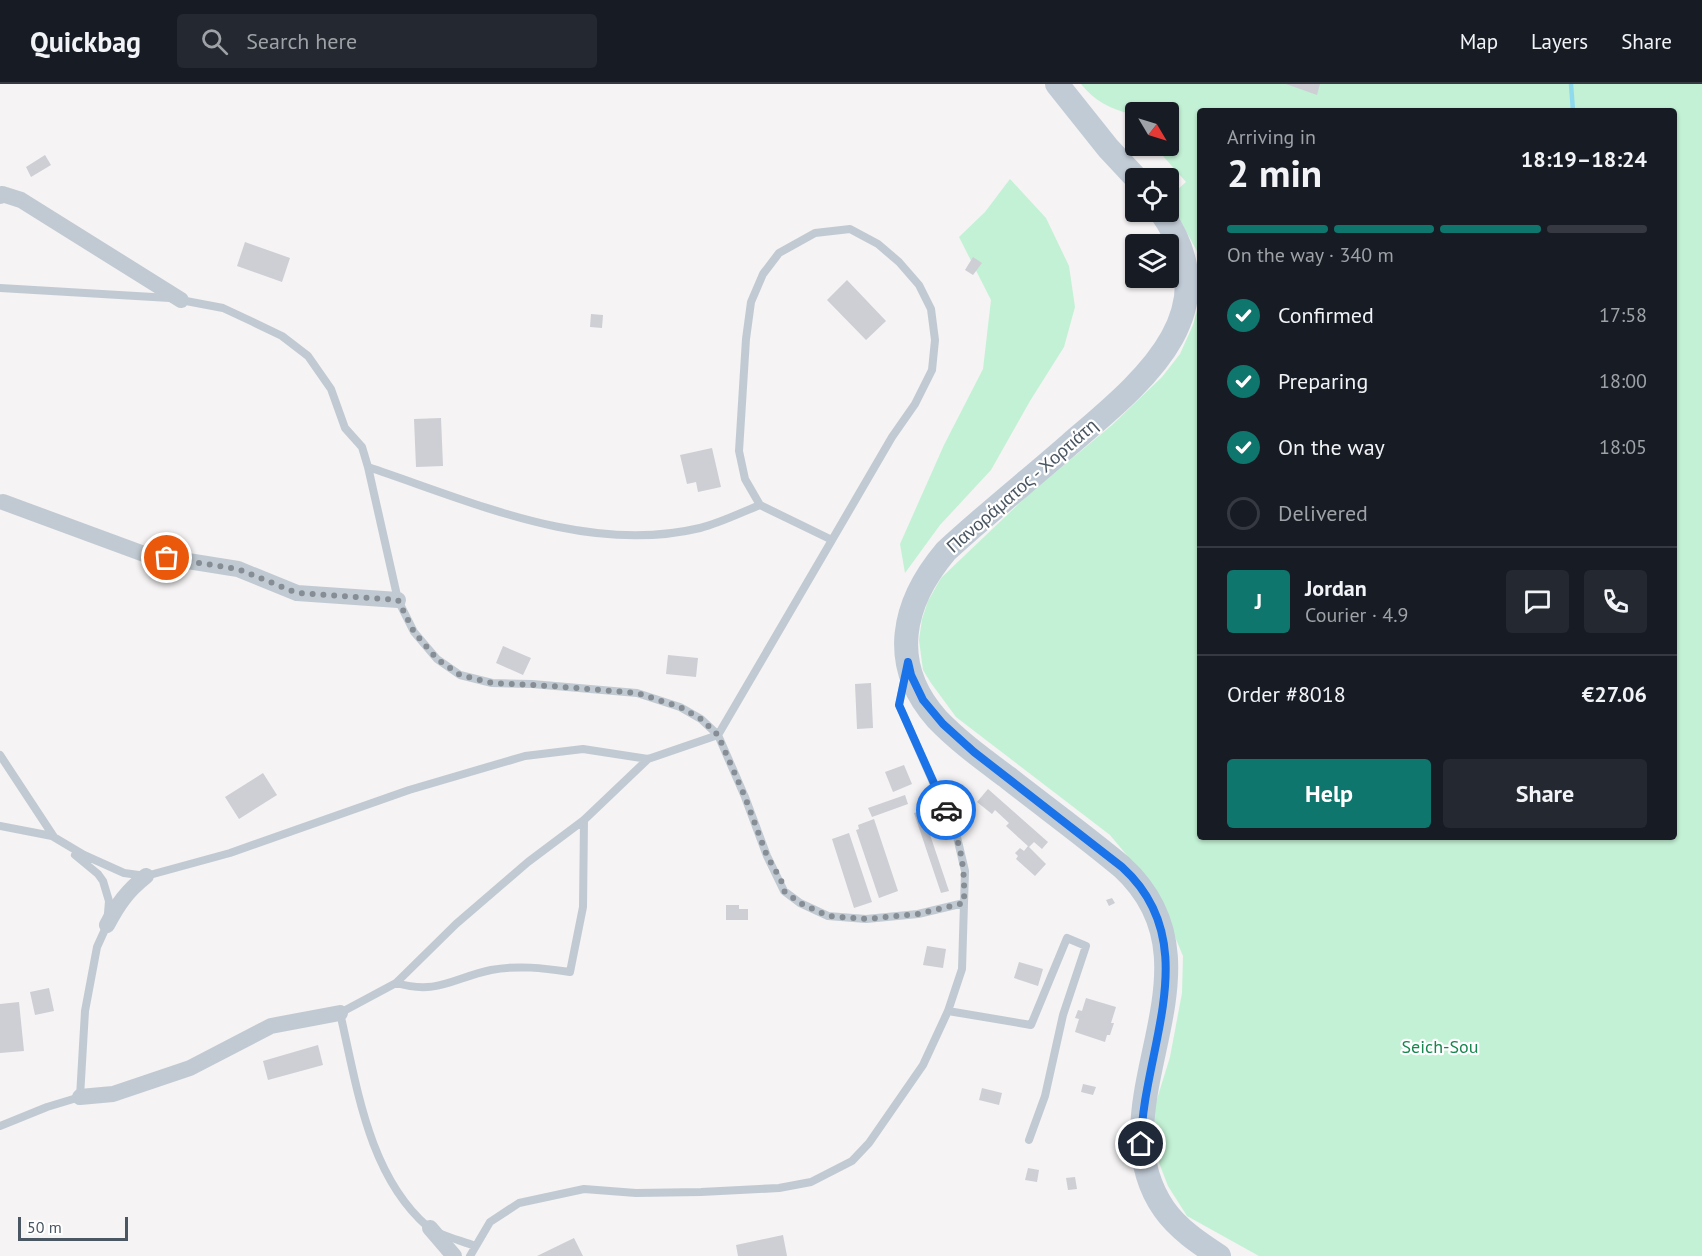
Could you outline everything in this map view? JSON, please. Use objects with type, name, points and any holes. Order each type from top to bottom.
[{"type":"main road","points":[[1057,84],[1127,168]]},
{"type":"main road","name":"Πανοράματος - Χορτιάτη","points":[[1168,222],[1177,241],[1187,278],[1184,310],[1168,346],[1136,386],[963,535],[933,566],[920,586],[910,612],[906,636],[911,675],[923,700],[943,724],[974,752],[1122,867],[1133,877],[1151,905],[1161,930],[1166,954],[1166,968],[1161,1020],[1142,1119],[1143,1162],[1152,1186],[1165,1210],[1193,1238],[1219,1256]]},
{"type":"street","points":[[0,196],[2,194],[21,200],[181,300]]},
{"type":"street","points":[[1,503],[144,554],[238,569],[297,593],[398,600]]},
{"type":"street","points":[[107,926],[119,903],[130,889],[146,876]]},
{"type":"street","points":[[80,1097],[112,1094],[190,1068],[271,1026],[340,1013]]},
{"type":"street","points":[[430,1228],[454,1256]]},
{"type":"lane","points":[[475,1246],[430,1228],[403,1199],[378,1157],[340,1013],[396,983],[456,924],[519,870],[584,820],[648,759],[718,735],[832,540],[892,437],[915,404],[932,370],[935,340],[931,309],[920,285],[878,244],[850,229],[815,233],[779,253],[763,274],[751,302],[738,451],[745,479],[760,505],[832,540]]},
{"type":"lane","points":[[0,288],[181,300],[222,308],[282,336],[308,357],[331,389],[345,428],[362,447],[398,600],[414,632],[437,659],[460,675],[492,683],[637,693],[680,707],[701,719],[718,735],[767,856],[781,880],[784,891],[800,903],[828,916],[866,919],[918,914],[964,903]]},
{"type":"lane","points":[[368,467],[542,525],[610,533],[653,535],[701,527],[760,505]]},
{"type":"lane","points":[[470,1256],[490,1222],[519,1203],[584,1189],[636,1193],[779,1188],[811,1182],[830,1173],[852,1161],[869,1143],[923,1065],[948,1011],[962,969],[965,871],[957,837],[899,705],[908,662]]},
{"type":"lane","points":[[0,826],[52,836],[84,855],[124,873],[146,876],[230,853],[409,790],[525,756],[583,748],[648,759]]},
{"type":"lane","points":[[0,755],[52,836],[98,874],[110,901],[107,926],[97,947],[85,1011],[80,1097],[0,1126]]},
{"type":"lane","points":[[396,983],[413,988],[436,988],[490,970],[525,966],[570,972],[583,907],[584,820]]},
{"type":"lane","points":[[948,1011],[1031,1025],[1067,939],[1086,946],[1063,1015],[1045,1096],[1029,1140]]},
{"type":"green space","name":"Seich-Sou","points":[[1081,84],[1702,84],[1702,1256],[1259,1256],[1187,1216],[1168,1186],[1156,1155],[1153,1112],[1170,1057],[1182,993],[1183,956],[1155,889],[1110,835],[956,717],[923,670],[919,640],[928,601],[941,578],[1027,496],[1112,425],[1162,377],[1180,354],[1197,311],[1197,840],[1677,840],[1677,108],[1197,108],[1197,251],[1179,218],[1179,188],[1186,182],[1179,174],[1179,168],[1174,168],[1163,156],[1179,156],[1179,102],[1125,102],[1125,112],[1103,104]]},
{"type":"green space","points":[[1010,179],[1046,218],[1069,266],[1075,307],[1064,347],[991,470],[940,525],[905,573],[900,544],[944,445],[983,369],[991,300],[959,237],[985,212]]},
{"type":"building","points":[[1286,84],[1320,84],[1317,95]]},
{"type":"building","points":[[45,155],[51,165],[31,177],[26,167]]},
{"type":"building","points":[[245,242],[290,258],[282,282],[237,266]]},
{"type":"building","points":[[973,257],[982,263],[973,275],[965,270]]},
{"type":"building","points":[[847,280],[886,321],[866,340],[827,300]]},
{"type":"building","points":[[591,314],[603,315],[602,328],[590,327]]},
{"type":"building","points":[[441,418],[443,466],[416,467],[414,419]]},
{"type":"building","points":[[712,448],[721,487],[698,492],[696,482],[687,484],[680,455]]},
{"type":"building","points":[[503,646],[531,658],[523,675],[496,663]]},
{"type":"building","points":[[668,655],[698,658],[696,677],[666,674]]},
{"type":"building","points":[[871,683],[873,728],[857,729],[855,684]]},
{"type":"building","points":[[904,765],[912,784],[893,792],[885,772]]},
{"type":"building","points":[[263,773],[277,795],[239,819],[225,797]]},
{"type":"building","points":[[988,789],[1048,842],[1042,849],[1034,842],[1029,847],[1006,826],[1009,823],[995,810],[992,814],[977,802]]},
{"type":"building","points":[[905,795],[908,804],[872,817],[868,808]]},
{"type":"building","points":[[922,811],[949,891],[941,893],[914,813]]},
{"type":"building","points":[[874,819],[898,891],[879,898],[856,830],[859,829],[858,825]]},
{"type":"building","points":[[849,833],[872,902],[854,908],[832,839]]},
{"type":"building","points":[[1028,846],[1046,864],[1035,876],[1016,859],[1018,856],[1015,853],[1020,848],[1024,851]]},
{"type":"building","points":[[1112,898],[1115,903],[1109,906],[1106,900]]},
{"type":"building","points":[[726,905],[739,905],[739,909],[748,909],[748,920],[726,920]]},
{"type":"building","points":[[927,946],[946,949],[943,968],[923,965]]},
{"type":"building","points":[[1019,962],[1043,969],[1038,986],[1014,978]]},
{"type":"building","points":[[49,988],[54,1011],[35,1015],[30,992]]},
{"type":"building","points":[[1086,998],[1116,1007],[1111,1023],[1114,1023],[1105,1042],[1075,1032],[1079,1019],[1075,1018],[1078,1010],[1082,1011]]},
{"type":"building","points":[[19,1002],[24,1051],[0,1053],[0,1004]]},
{"type":"building","points":[[318,1045],[323,1065],[268,1080],[263,1061]]},
{"type":"building","points":[[1083,1084],[1096,1087],[1093,1095],[1081,1092]]},
{"type":"building","points":[[982,1088],[1002,1093],[999,1105],[979,1100]]},
{"type":"building","points":[[1028,1168],[1039,1170],[1037,1182],[1025,1180]]},
{"type":"building","points":[[1075,1177],[1077,1189],[1068,1190],[1066,1178]]},
{"type":"building","points":[[783,1235],[787,1256],[738,1256],[736,1245]]},
{"type":"building","points":[[574,1238],[583,1256],[537,1256]]},
{"type":"waterway","points":[[1571,84],[1573,108]]},
{"type":"way so far","points":[[167,558],[238,569],[297,593],[398,600],[414,632],[437,659],[460,675],[492,683],[637,693],[680,707],[701,719],[718,735],[767,856],[781,880],[784,891],[800,903],[828,916],[866,919],[918,914],[964,903],[965,871],[957,837],[946,810]]},
{"type":"route","points":[[946,810],[899,705],[908,662],[919,693],[943,724],[974,752],[1122,867],[1133,877],[1151,905],[1165,945],[1166,968],[1156,1048],[1142,1119],[1141,1144]]}]
